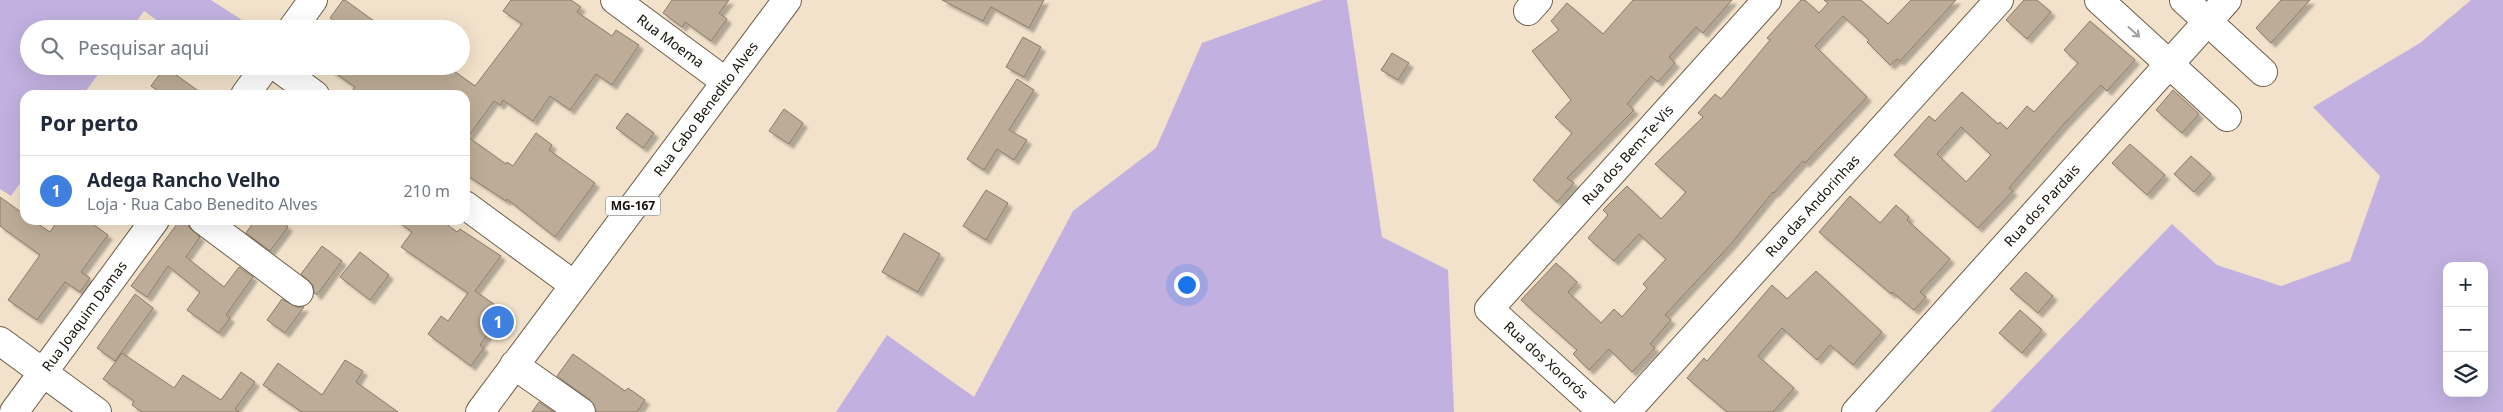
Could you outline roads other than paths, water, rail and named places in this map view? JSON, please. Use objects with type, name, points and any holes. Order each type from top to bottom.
[{"type":"street","points":[[299,20],[313,0]]},
{"type":"street","name":"Rua Moema","points":[[615,0],[726,82]]},
{"type":"street","name":"Rua Cabo Benedito Alves","points":[[480,412],[787,0]]},
{"type":"street","name":"Rua dos Bem-Te-Vis","points":[[1489,309],[1767,0]]},
{"type":"street","name":"Rua das Andorinhas","points":[[1626,412],[1998,0]]},
{"type":"street","points":[[2099,0],[2227,118]]},
{"type":"street","points":[[2184,0],[2263,72]]},
{"type":"street","name":"Rua dos Pardais","points":[[1856,412],[2227,0]]},
{"type":"street","points":[[249,90],[259,75]]},
{"type":"street","points":[[288,75],[308,90]]},
{"type":"street","points":[[470,209],[574,284]]},
{"type":"street","name":"Rua Joaquim Damas","points":[[14,412],[151,225]]},
{"type":"street","points":[[210,225],[299,292]]},
{"type":"street","name":"Rua dos Xororós","points":[[1489,309],[1603,412]]},
{"type":"street","points":[[0,341],[97,412]]},
{"type":"street","points":[[514,365],[581,412]]},
{"type":"place","name":"Adega Rancho Velho","points":[[498,322]]}]
